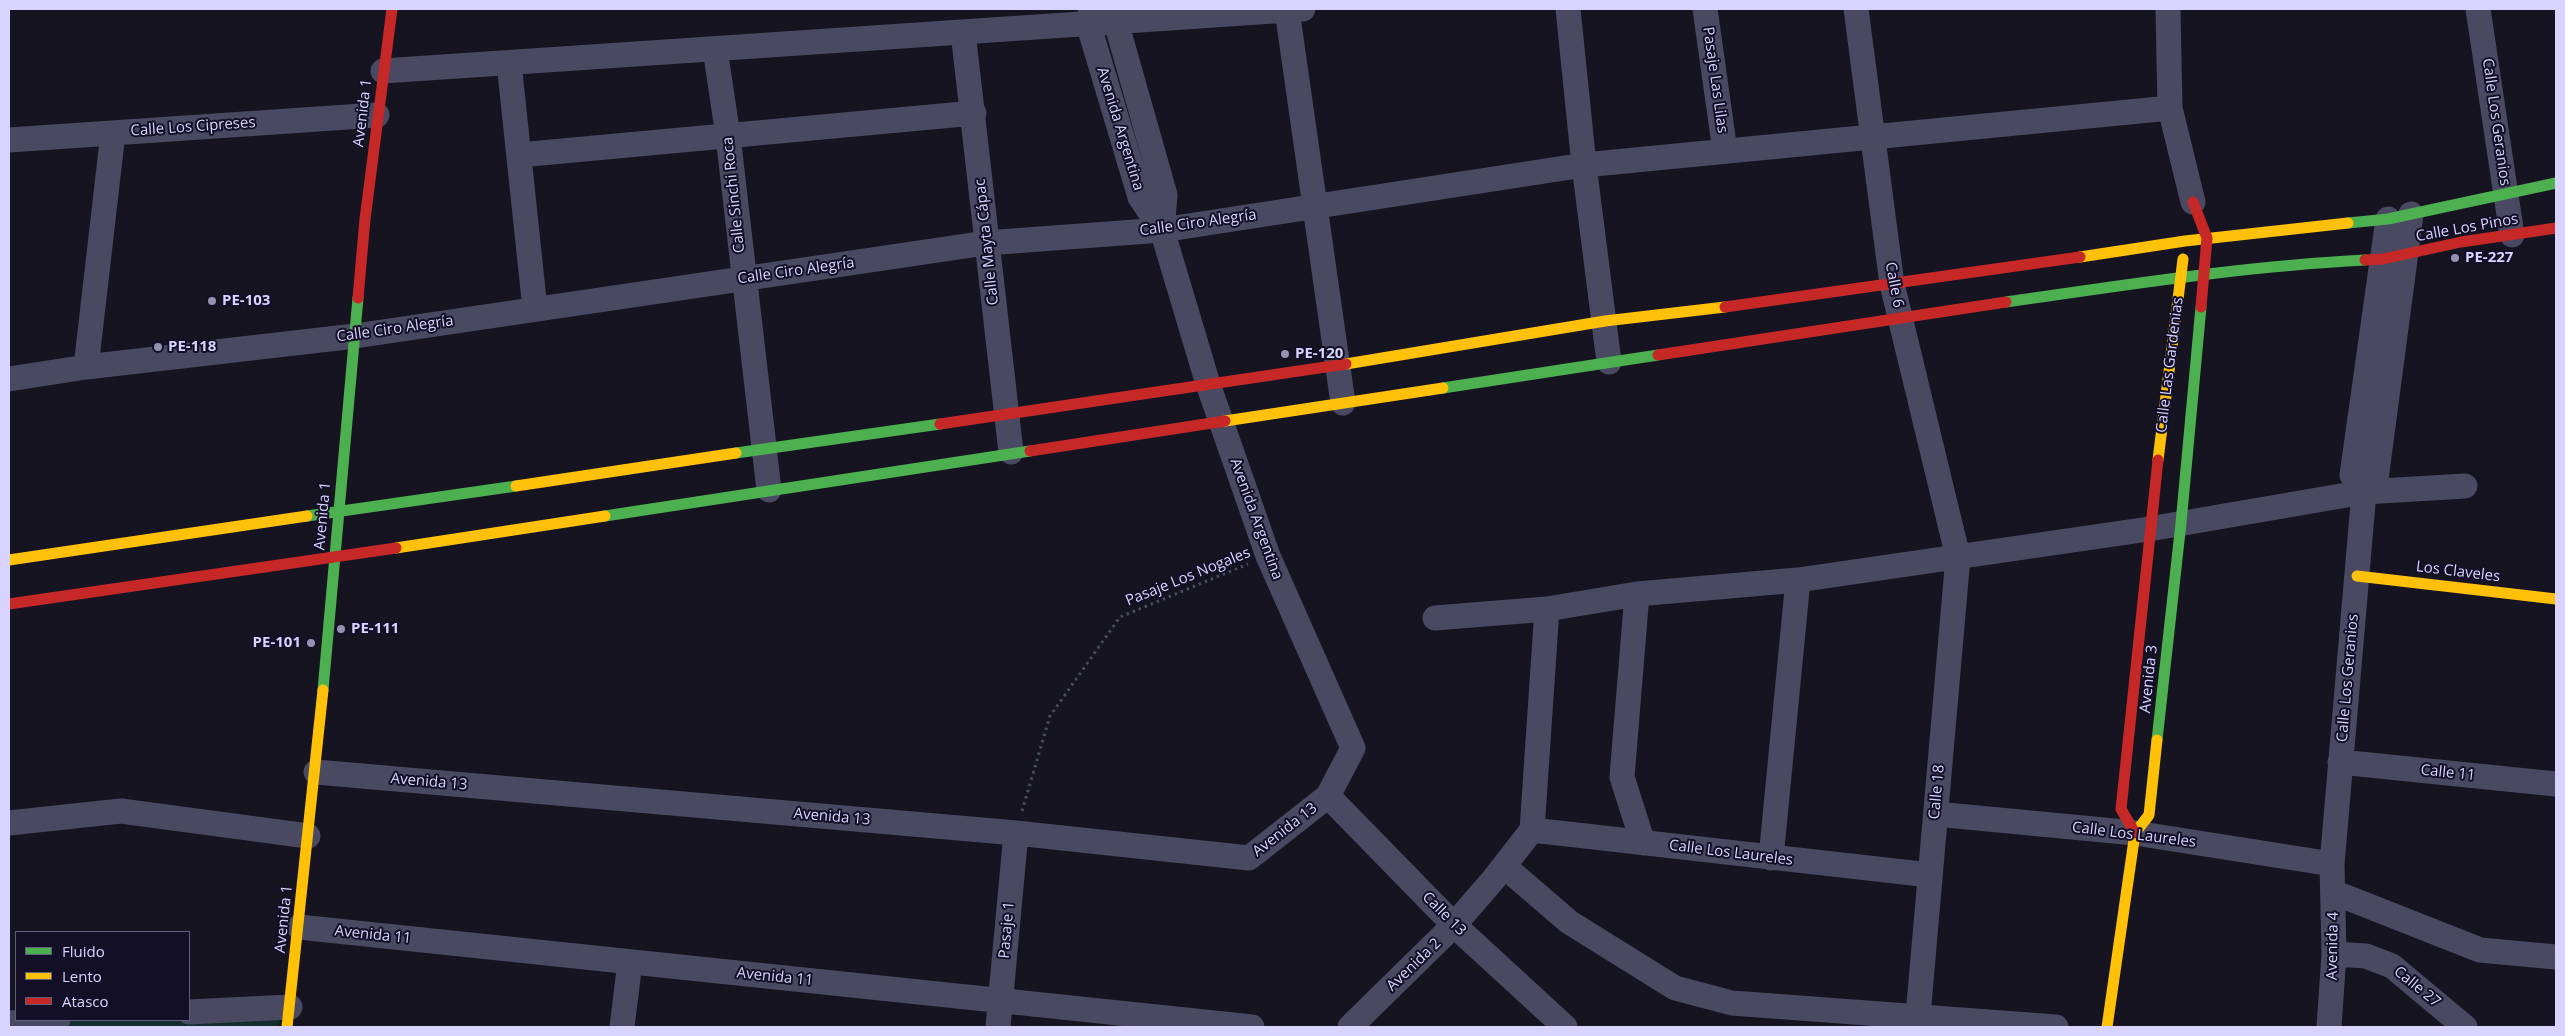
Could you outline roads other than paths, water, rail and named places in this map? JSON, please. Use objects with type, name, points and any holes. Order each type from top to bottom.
[{"type":"street","name":"Avenida 1","points":[[288,1017],[316,772],[355,336],[377,116],[392,9]]},
{"type":"street","points":[[383,72],[963,32],[1090,16],[1295,9],[1316,207],[1343,403]]},
{"type":"street","points":[[1568,9],[1584,165],[1609,362]]},
{"type":"street","name":"Pasaje Las Lilas","points":[[1705,9],[1725,151]]},
{"type":"street","name":"Calle 6","points":[[1856,9],[1871,137],[1892,284],[1958,557]]},
{"type":"street","name":"Calle Las Gardenias","points":[[2149,529],[2188,224],[2170,108],[2168,9]]},
{"type":"street","name":"Calle Los Geranios","points":[[2478,9],[2512,235]]},
{"type":"street","name":"Avenida Argentina","points":[[1112,15],[1165,194],[1162,230]]},
{"type":"street","name":"Avenida Argentina","points":[[1090,16],[1140,197],[1162,230],[1208,384],[1268,556],[1353,748],[1328,796]]},
{"type":"street","name":"Calle Mayta Cápac","points":[[963,32],[974,113],[986,243],[1011,452]]},
{"type":"street","name":"Calle Sinchi Roca","points":[[715,49],[728,136],[743,279],[769,490]]},
{"type":"street","points":[[509,63],[535,309]]},
{"type":"street","name":"Calle Ciro Alegría","points":[[9,379],[86,366],[355,336],[986,243],[1162,230],[1584,165],[2170,108]]},
{"type":"street","points":[[519,155],[974,113]]},
{"type":"street","name":"Calle Los Cipreses","points":[[9,140],[377,116]]},
{"type":"street","points":[[86,366],[113,133]]},
{"type":"street","name":"Calle Los Pinos","points":[[9,560],[1339,365],[1605,321],[1771,302],[1892,284],[2188,224],[2207,238],[2400,217],[2556,183]]},
{"type":"street","points":[[2364,492],[2352,475],[2395,256],[2400,217]]},
{"type":"street","name":"Calle Las Gardenias","points":[[2181,523],[2207,238],[2188,224]]},
{"type":"street","name":"Calle Los Pinos","points":[[9,604],[335,557],[1220,420],[1900,318],[2181,277],[2302,263],[2395,256],[2556,228]]},
{"type":"street","points":[[1435,618],[1547,609],[1637,594],[1798,580],[2149,529],[2364,492],[2465,486]]},
{"type":"street","name":"Calle Los Geranios","points":[[2332,864],[2364,492]]},
{"type":"street","name":"Avenida 3","points":[[2107,1027],[2135,833],[2149,815],[2181,523]]},
{"type":"street","name":"Avenida 3","points":[[2135,833],[2121,809],[2149,529]]},
{"type":"street","name":"Calle 18","points":[[1918,1021],[1958,557]]},
{"type":"street","name":"Los Claveles","points":[[2357,576],[2556,600]]},
{"type":"street","points":[[1772,858],[1798,580]]},
{"type":"street","points":[[1637,594],[1622,777],[1643,843]]},
{"type":"street","points":[[1532,830],[1547,609]]},
{"type":"street","name":"Calle 11","points":[[2340,762],[2556,784]]},
{"type":"street","name":"Avenida 13","points":[[316,772],[1016,834],[1249,858],[1328,796]]},
{"type":"street","name":"Calle 13","points":[[1328,796],[1454,926],[1564,1027]]},
{"type":"street","points":[[9,823],[121,811],[308,836]]},
{"type":"street","name":"Calle Los Laureles","points":[[1936,814],[2135,833],[2332,864]]},
{"type":"street","name":"Calle Los Laureles","points":[[1532,830],[1930,875]]},
{"type":"street","name":"Avenida 2","points":[[1350,1027],[1454,926],[1532,830]]},
{"type":"street","name":"Pasaje 1","points":[[998,1027],[1016,834]]},
{"type":"street","name":"Avenida 4","points":[[2329,1027],[2334,954],[2332,864]]},
{"type":"street","points":[[1504,866],[1569,922],[1675,988],[1732,1003],[1918,1021],[2056,1027]]},
{"type":"street","points":[[2333,892],[2480,950],[2556,957]]},
{"type":"street","name":"Avenida 11","points":[[299,927],[1252,1027]]},
{"type":"street","name":"Calle 27","points":[[2334,954],[2366,956],[2392,966],[2465,1027]]},
{"type":"street","points":[[622,1027],[630,962]]},
{"type":"street","points":[[190,1012],[288,1017]]},
{"type":"street","points":[[9,1022],[34,1021]]},
{"type":"place","name":"PE-227","points":[[2455,258]]},
{"type":"place","name":"PE-103","points":[[212,301]]},
{"type":"place","name":"PE-118","points":[[158,347]]},
{"type":"place","name":"PE-120","points":[[1285,354]]},
{"type":"place","name":"PE-111","points":[[341,629]]},
{"type":"place","name":"PE-101","points":[[311,643]]}]
